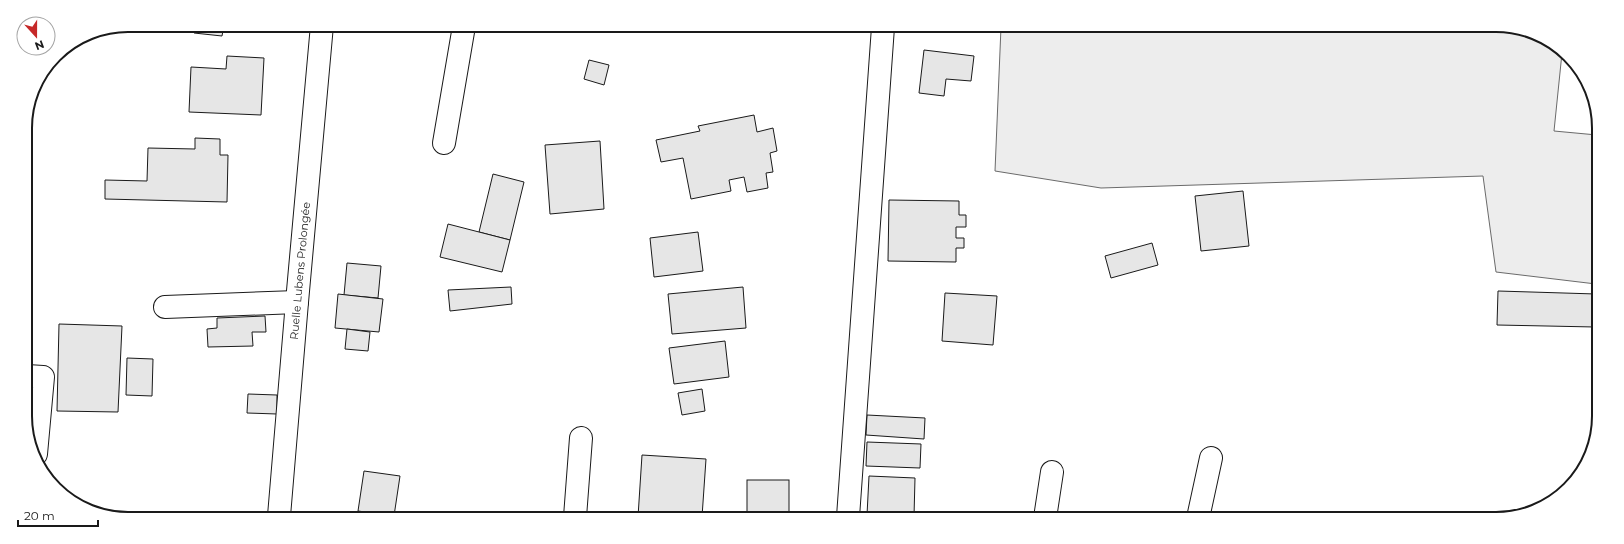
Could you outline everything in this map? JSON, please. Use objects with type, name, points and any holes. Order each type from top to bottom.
[{"type":"street","name":"Ruelle Lubens Prolongée","points":[[279,512],[321,32]]},
{"type":"street","points":[[444,143],[463,32]]},
{"type":"street","points":[[848,512],[883,32]]},
{"type":"street","points":[[165,307],[297,302]]},
{"type":"street","points":[[35,377],[36,442]]},
{"type":"street","points":[[575,512],[581,438]]},
{"type":"street","points":[[1199,512],[1211,458]]},
{"type":"street","points":[[1046,512],[1052,472]]},
{"type":"shaded area","points":[[1001,32],[1496,32],[1521,35],[1544,45],[1561,58],[1554,131],[1592,135],[1592,284],[1496,272],[1483,176],[1101,188],[995,171]]},
{"type":"building","points":[[194,32],[223,32],[222,36]]},
{"type":"building","points":[[924,50],[974,56],[971,81],[946,79],[944,96],[919,93]]},
{"type":"building","points":[[227,56],[264,58],[261,115],[189,112],[191,67],[226,69]]},
{"type":"building","points":[[589,60],[609,65],[604,85],[584,79]]},
{"type":"building","points":[[754,115],[757,132],[773,128],[777,151],[770,153],[773,172],[766,173],[768,188],[747,192],[744,177],[729,180],[731,191],[691,199],[683,158],[661,162],[656,140],[700,131],[698,126]]},
{"type":"building","points":[[195,138],[220,139],[220,155],[228,155],[227,202],[105,199],[105,180],[147,181],[148,148],[195,149]]},
{"type":"building","points":[[600,141],[604,209],[550,214],[545,145]]},
{"type":"building","points":[[493,174],[524,182],[510,240],[479,232]]},
{"type":"building","points":[[1243,191],[1249,246],[1201,251],[1195,196]]},
{"type":"building","points":[[889,200],[959,201],[959,215],[966,215],[966,227],[956,227],[956,238],[964,238],[964,248],[956,248],[956,262],[888,261]]},
{"type":"building","points":[[448,224],[510,240],[502,272],[440,257]]},
{"type":"building","points":[[698,232],[703,271],[654,277],[650,238]]},
{"type":"building","points":[[1152,243],[1158,265],[1111,278],[1105,256]]},
{"type":"building","points":[[347,263],[381,266],[378,298],[344,295]]},
{"type":"building","points":[[511,287],[512,304],[450,311],[448,290]]},
{"type":"building","points":[[743,287],[746,328],[672,334],[668,294]]},
{"type":"building","points":[[1498,291],[1592,294],[1592,327],[1497,325]]},
{"type":"building","points":[[945,293],[997,296],[993,345],[942,341]]},
{"type":"building","points":[[338,294],[383,299],[379,332],[335,328]]},
{"type":"building","points":[[265,316],[266,332],[252,332],[253,346],[208,347],[207,329],[217,328],[217,318]]},
{"type":"building","points":[[59,324],[122,326],[118,412],[57,411]]},
{"type":"building","points":[[347,329],[370,332],[368,351],[345,349]]},
{"type":"building","points":[[725,341],[729,377],[674,384],[669,348]]},
{"type":"building","points":[[127,358],[153,359],[152,396],[126,395]]},
{"type":"building","points":[[702,389],[705,411],[682,415],[678,393]]},
{"type":"building","points":[[248,394],[277,395],[277,414],[247,413]]},
{"type":"building","points":[[867,415],[925,418],[924,439],[866,435]]},
{"type":"building","points":[[867,442],[921,444],[920,468],[866,466]]},
{"type":"building","points":[[642,455],[706,459],[702,512],[638,512]]},
{"type":"building","points":[[364,471],[400,476],[395,512],[358,511]]},
{"type":"building","points":[[869,476],[915,478],[914,512],[867,512]]},
{"type":"building","points":[[747,480],[789,480],[789,512],[747,512]]}]
